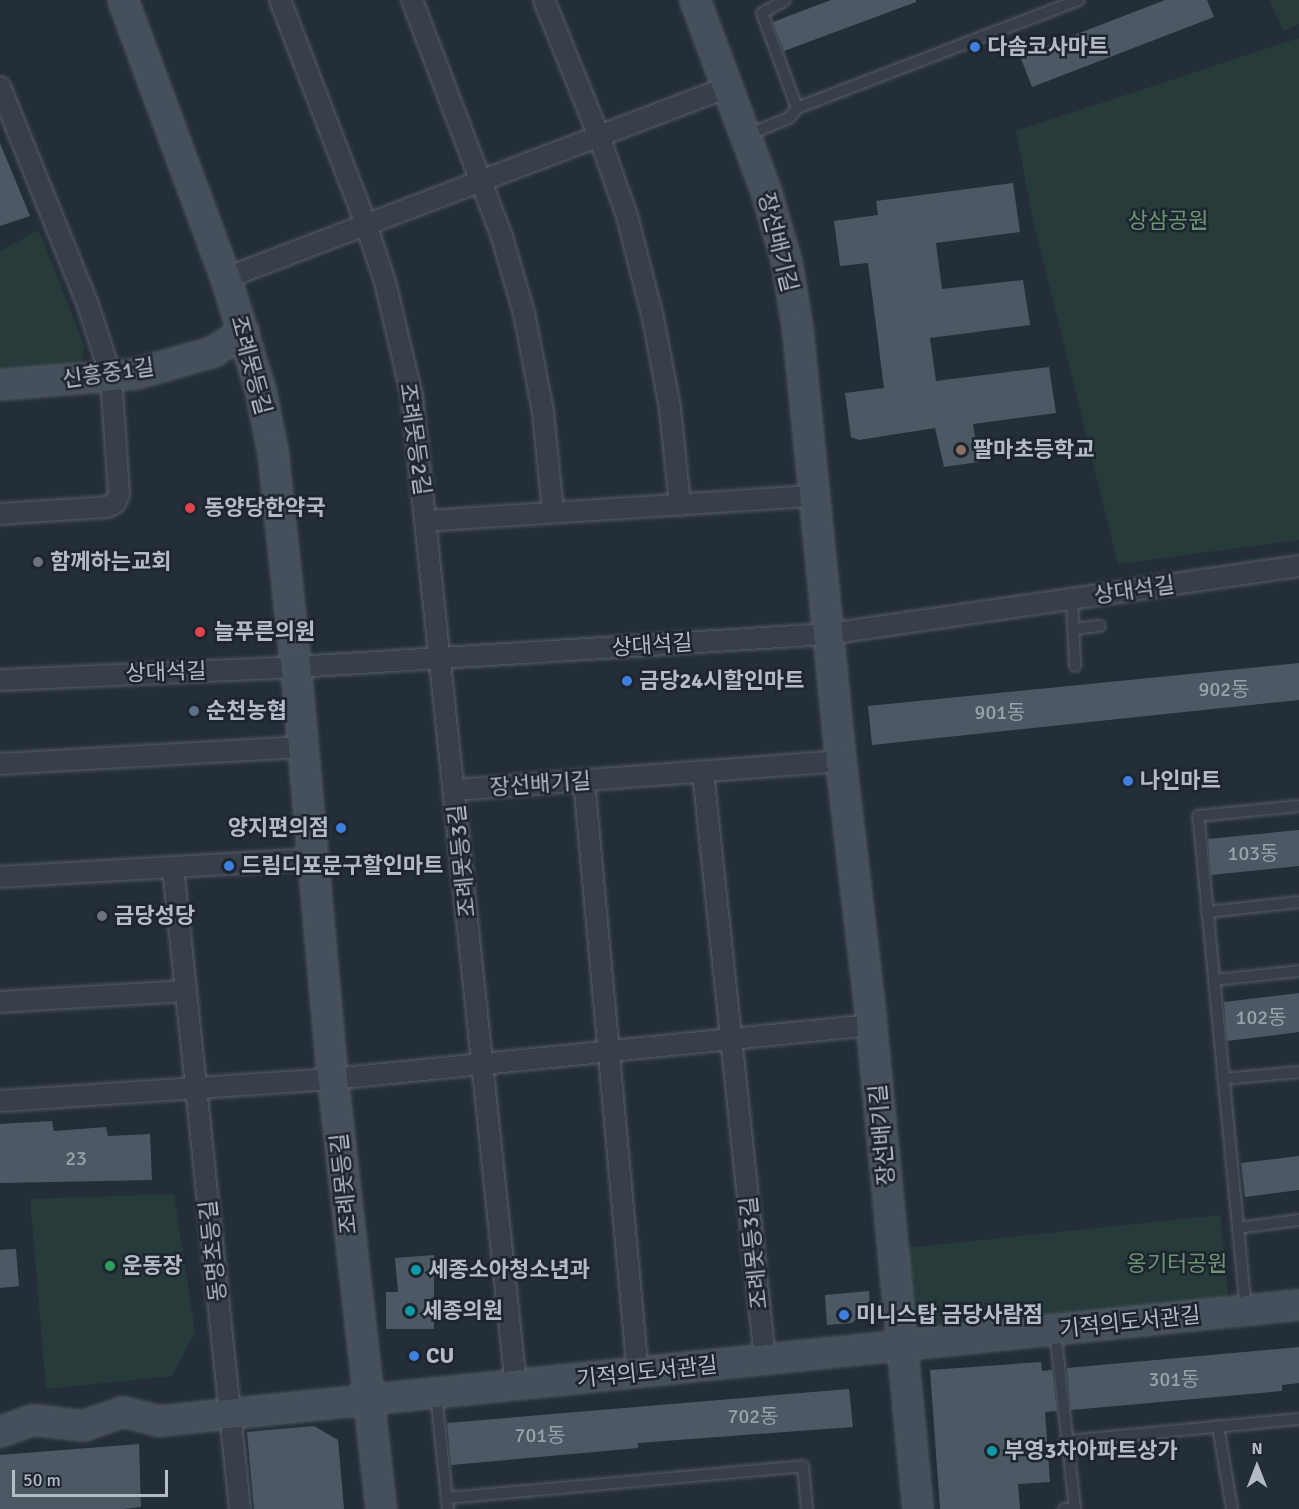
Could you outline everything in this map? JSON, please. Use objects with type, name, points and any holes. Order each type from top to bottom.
[{"type":"street","name":"조례못등길","points":[[123,0],[244,332],[261,392],[273,452],[296,667],[333,1079],[381,1509]]},
{"type":"street","name":"조례못등2길","points":[[280,0],[366,225],[385,282],[412,396],[441,658]]},
{"type":"street","points":[[412,0],[481,180],[524,313],[543,412],[553,512]]},
{"type":"street","points":[[544,0],[599,136],[627,216],[653,318],[670,408],[680,505]]},
{"type":"street","name":"장선배기길","points":[[695,0],[766,191],[787,263],[798,331],[813,496],[871,1025],[918,1509]]},
{"type":"street","points":[[0,87],[88,305],[111,376],[118,499],[107,507],[0,514]]},
{"type":"street","points":[[226,278],[728,87]]},
{"type":"street","name":"신흥중1길","points":[[0,385],[136,374],[213,352],[244,332]]},
{"type":"street","points":[[426,521],[813,496]]},
{"type":"street","name":"상대석길","points":[[0,680],[296,667],[828,634],[1299,566]]},
{"type":"street","name":"조례못등3길","points":[[441,658],[516,1385]]},
{"type":"street","points":[[0,764],[302,747]]},
{"type":"street","name":"장선배기길","points":[[455,790],[841,761]]},
{"type":"street","name":"조례못등3길","points":[[703,771],[765,1359]]},
{"type":"street","points":[[584,780],[638,1372]]},
{"type":"street","points":[[0,877],[312,859]]},
{"type":"street","name":"동명초등길","points":[[173,867],[184,991],[240,1509]]},
{"type":"street","points":[[0,1002],[184,991]]},
{"type":"street","points":[[0,1101],[333,1079],[871,1025]]},
{"type":"street","name":"기적의도서관길","points":[[0,1432],[33,1420],[83,1426],[118,1412],[160,1420],[436,1394],[902,1344],[1299,1305]]},
{"type":"lane","points":[[785,0],[762,13],[797,108]]},
{"type":"lane","points":[[746,135],[789,118],[797,108],[1079,0]]},
{"type":"lane","points":[[1072,598],[1075,666]]},
{"type":"lane","points":[[1074,628],[1100,626]]},
{"type":"lane","points":[[1246,1311],[1198,816],[1299,806]]},
{"type":"lane","points":[[1207,912],[1299,902]]},
{"type":"lane","points":[[1214,980],[1299,971]]},
{"type":"lane","points":[[1223,1079],[1299,1072]]},
{"type":"lane","points":[[1238,1228],[1299,1220]]},
{"type":"lane","points":[[1055,1330],[1075,1508],[1064,1509]]},
{"type":"lane","points":[[436,1394],[448,1503],[803,1466],[807,1509]]},
{"type":"lane","points":[[1066,1441],[1299,1419]]},
{"type":"lane","points":[[1218,1426],[1232,1509]]},
{"type":"green space","points":[[1270,0],[1299,0],[1299,24],[1283,31]]},
{"type":"green space","name":"상삼공원","points":[[1299,38],[1299,540],[1118,564],[1033,220],[1016,131]]},
{"type":"green space","points":[[39,230],[85,347],[81,364],[0,370],[0,251]]},
{"type":"green space","name":"운동장","points":[[174,1194],[195,1332],[172,1376],[46,1389],[30,1199]]},
{"type":"green space","name":"옹기터공원","points":[[1220,1215],[1228,1288],[1227,1297],[1222,1303],[923,1329],[912,1312],[906,1248]]},
{"type":"building","points":[[831,0],[916,0],[916,2],[784,51],[773,22]]},
{"type":"building","points":[[1165,0],[1207,0],[1214,17],[1032,87],[1020,56]]},
{"type":"building","points":[[0,143],[30,216],[0,226]]},
{"type":"building","points":[[1013,183],[1020,232],[936,243],[942,289],[1023,280],[1030,325],[930,338],[936,381],[1049,367],[1056,413],[973,424],[979,462],[944,467],[935,428],[859,440],[851,437],[845,393],[884,388],[868,263],[840,266],[834,221],[878,215],[876,201]]},
{"type":"building","points":[[1299,663],[1299,700],[872,745],[868,706]]},
{"type":"building","points":[[1299,830],[1299,866],[1211,875],[1208,839]]},
{"type":"building","points":[[1299,993],[1299,1032],[1227,1041],[1224,1002]]},
{"type":"building","points":[[52,1121],[54,1131],[106,1127],[108,1136],[150,1134],[152,1180],[0,1183],[0,1124]]},
{"type":"building","points":[[1299,1156],[1299,1190],[1245,1197],[1241,1163]]},
{"type":"building","points":[[16,1249],[19,1286],[0,1288],[0,1250]]},
{"type":"building","points":[[434,1255],[434,1329],[386,1329],[386,1292],[398,1292],[395,1258]]},
{"type":"building","name":"미니스탑 금당사람점","points":[[869,1291],[870,1307],[852,1323],[827,1325],[825,1295]]},
{"type":"building","points":[[1299,1347],[1299,1383],[1282,1385],[1282,1391],[1071,1410],[1067,1368]]},
{"type":"building","name":"부영3차아파트상가","points":[[1041,1362],[1042,1371],[1052,1370],[1057,1411],[1045,1412],[1050,1482],[1018,1484],[1020,1509],[940,1509],[930,1370]]},
{"type":"building","points":[[849,1389],[853,1427],[638,1443],[638,1448],[451,1465],[447,1423]]},
{"type":"building","points":[[314,1426],[338,1440],[344,1509],[254,1509],[247,1432]]},
{"type":"building","points":[[139,1444],[141,1507],[0,1509],[0,1455]]},
{"type":"place","name":"다솜코사마트","points":[[975,47]]},
{"type":"place","name":"팔마초등학교","points":[[961,450]]},
{"type":"place","name":"동양당한약국","points":[[190,508]]},
{"type":"place","name":"함께하는교회","points":[[38,562]]},
{"type":"place","name":"늘푸른의원","points":[[200,632]]},
{"type":"place","name":"금당24시할인마트","points":[[627,681]]},
{"type":"place","name":"순천농협","points":[[194,711]]},
{"type":"place","name":"나인마트","points":[[1128,781]]},
{"type":"place","name":"양지편의점","points":[[341,828]]},
{"type":"place","name":"드림디포문구할인마트","points":[[229,866]]},
{"type":"place","name":"금당성당","points":[[102,916]]},
{"type":"place","name":"운동장","points":[[110,1266]]},
{"type":"place","name":"세종소아청소년과","points":[[416,1270]]},
{"type":"place","name":"세종의원","points":[[410,1311]]},
{"type":"place","name":"미니스탑 금당사람점","points":[[844,1315]]},
{"type":"place","name":"CU","points":[[414,1356]]},
{"type":"place","name":"부영3차아파트상가","points":[[992,1451]]}]
